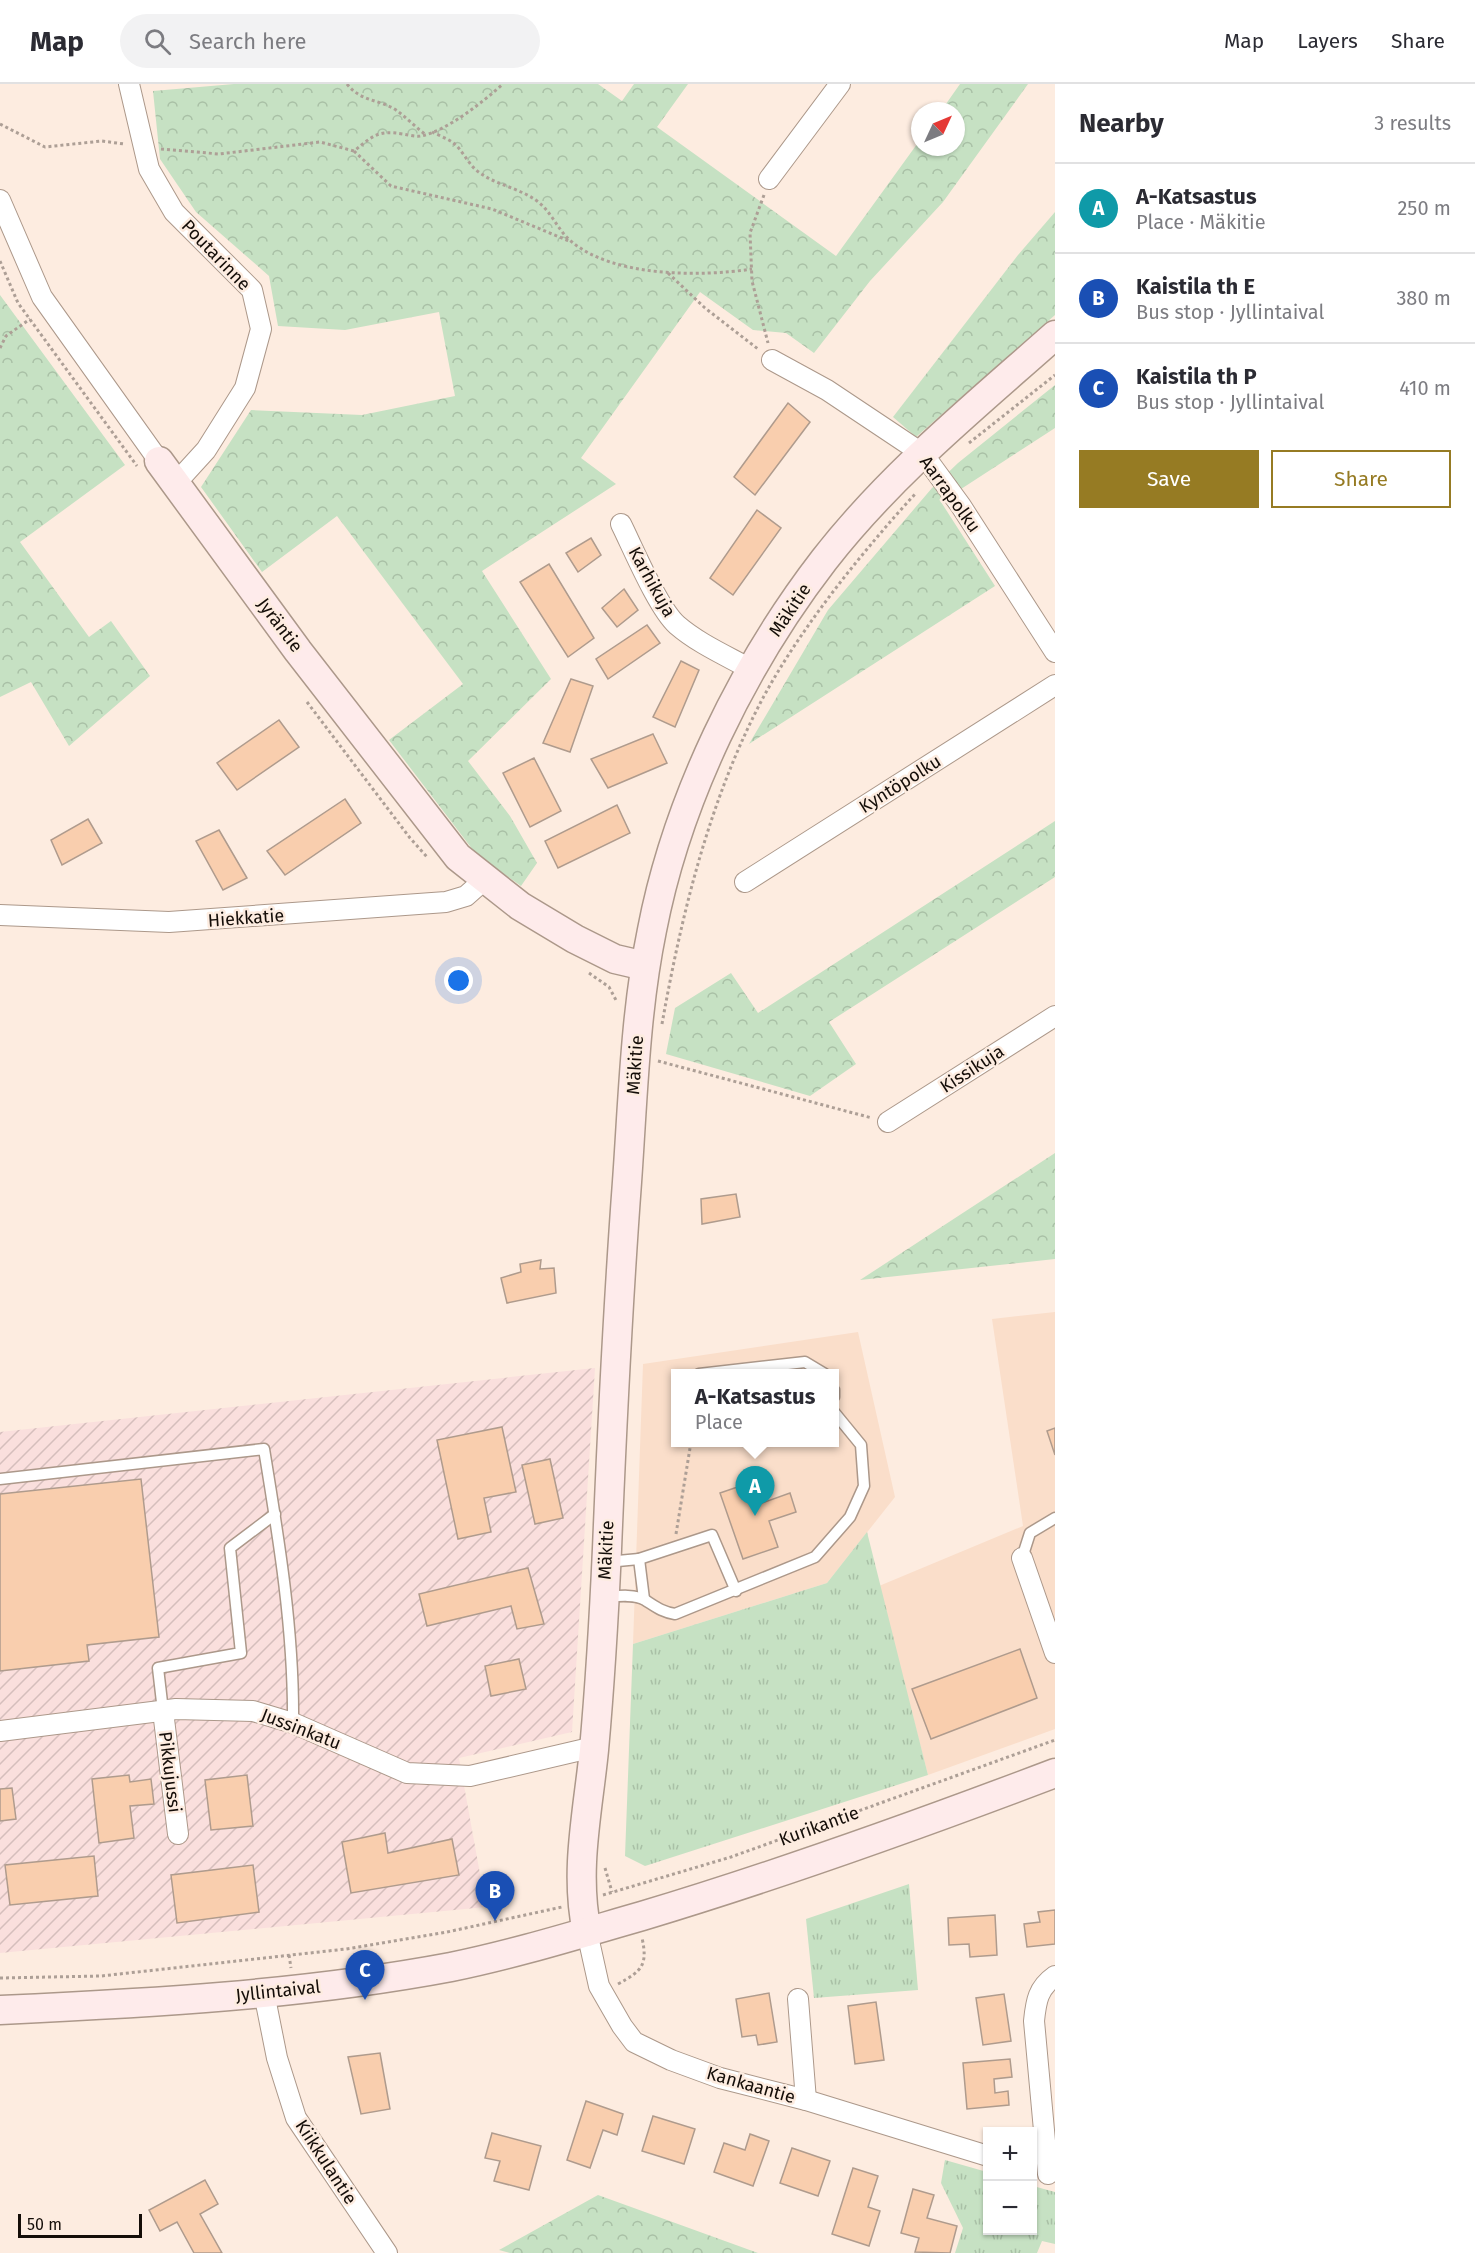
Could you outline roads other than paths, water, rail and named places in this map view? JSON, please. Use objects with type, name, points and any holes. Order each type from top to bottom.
[{"type":"street","name":"Poutarinne","points":[[129,84],[149,169],[174,212],[252,290],[261,329],[245,388],[206,450],[167,472]]},
{"type":"street","points":[[769,179],[840,84]]},
{"type":"street","name":"Jyräntie","points":[[0,200],[42,297],[298,651],[458,857],[484,880],[520,906],[574,939],[615,959],[645,966]]},
{"type":"street","name":"Mäkitie","points":[[587,1932],[581,1903],[580,1876],[594,1747],[606,1562],[615,1336],[639,1007],[652,926],[668,866],[692,797],[725,719],[787,612],[825,558],[878,497],[930,462],[1055,335]]},
{"type":"street","name":"Aarrapolku","points":[[772,360],[827,390],[930,462],[1055,652]]},
{"type":"street","name":"Karhikuja","points":[[621,524],[647,578],[675,623],[710,647],[752,670]]},
{"type":"street","name":"Kyntöpolku","points":[[745,882],[1055,685]]},
{"type":"street","name":"Hiekkatie","points":[[0,915],[169,922],[267,917],[446,902],[466,896],[484,880]]},
{"type":"street","name":"Kissikuja","points":[[888,1122],[1055,1016]]},
{"type":"street","points":[[1022,1558],[1055,1653]]},
{"type":"street","name":"Jussinkatu","points":[[0,1731],[163,1711],[253,1711],[293,1723],[406,1773],[470,1776],[594,1747]]},
{"type":"street","name":"Pikkujussi","points":[[163,1711],[178,1834]]},
{"type":"street","name":"Kurikantie","points":[[587,1932],[741,1886],[906,1830],[1055,1773]]},
{"type":"street","name":"Kankaantie","points":[[587,1932],[602,1992],[634,2042],[671,2060],[720,2078],[806,2100],[983,2155]]},
{"type":"street","name":"Jyllintaival","points":[[0,2010],[264,1994],[453,1966],[587,1932]]},
{"type":"street","points":[[1045,2174],[1034,2021],[1036,1999],[1044,1984],[1055,1976]]},
{"type":"street","name":"Kiikkulantie","points":[[264,1994],[278,2058],[296,2118],[387,2253]]},
{"type":"street","points":[[798,1999],[806,2100]]},
{"type":"lane","points":[[743,1369],[805,1362],[817,1369]]},
{"type":"lane","points":[[604,1598],[623,1596],[644,1599],[651,1606],[675,1614],[815,1557],[850,1517],[864,1486],[861,1445],[839,1418]]},
{"type":"lane","points":[[0,1479],[264,1449],[283,1566],[293,1682],[293,1723]]},
{"type":"lane","points":[[163,1711],[158,1668],[241,1653],[230,1548],[275,1514]]},
{"type":"lane","points":[[1022,1558],[1030,1533],[1055,1518]]},
{"type":"lane","points":[[606,1562],[639,1559],[712,1535],[736,1591]]},
{"type":"lane","points":[[639,1559],[644,1599]]},
{"type":"place","name":"A-Katsastus","points":[[755,1516]]},
{"type":"place","name":"Kaistila th E","points":[[495,1921]]},
{"type":"place","name":"Kaistila th P","points":[[365,2000]]}]
